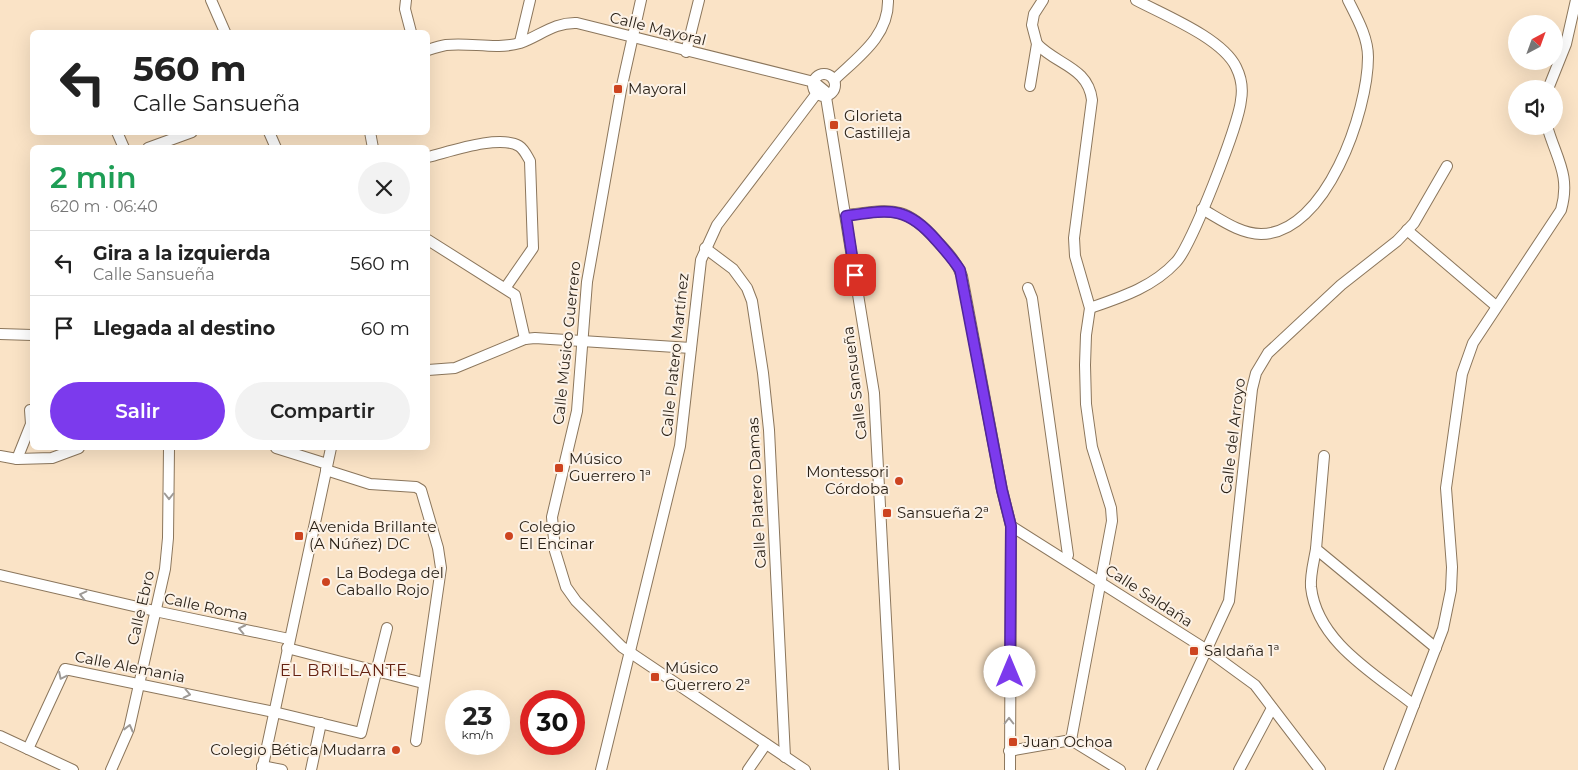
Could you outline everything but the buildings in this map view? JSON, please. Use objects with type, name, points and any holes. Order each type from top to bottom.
[{"type":"street","points":[[211,0],[224,30]]},
{"type":"street","points":[[406,0],[405,10],[410,30]]},
{"type":"street","points":[[520,42],[530,0]]},
{"type":"street","name":"Calle Músico Guerrero","points":[[641,0],[631,38],[587,282],[577,410],[552,517],[559,570],[566,587],[576,601],[628,651],[804,770]]},
{"type":"street","points":[[686,52],[699,0]]},
{"type":"street","points":[[834,80],[878,37],[887,18],[888,0]]},
{"type":"street","points":[[1030,86],[1037,44],[1032,25],[1034,14],[1043,0]]},
{"type":"street","points":[[1090,308],[1150,284],[1169,269],[1183,253],[1238,116],[1242,91],[1239,73],[1229,56],[1220,48],[1136,0]]},
{"type":"street","points":[[1202,209],[1248,232],[1260,234],[1289,227],[1304,216],[1316,201],[1334,174],[1349,141],[1358,117],[1366,80],[1367,45],[1348,0]]},
{"type":"street","points":[[1552,80],[1566,44],[1576,0]]},
{"type":"street","name":"Calle Mayoral","points":[[430,49],[447,45],[505,46],[520,42],[552,26],[565,23],[577,24],[686,52],[820,89],[823,75],[834,80]]},
{"type":"street","points":[[1037,44],[1044,51],[1078,72],[1091,89],[1092,100],[1074,238],[1075,256],[1090,308],[1086,335],[1086,404],[1092,447],[1112,514],[1071,740]]},
{"type":"street","name":"Calle Platero Martínez","points":[[601,770],[628,651],[680,446],[699,270],[705,248],[717,225],[820,89],[834,89],[834,80]]},
{"type":"street","name":"Calle Sansueña","points":[[820,89],[846,216],[874,393],[894,770]]},
{"type":"street","points":[[156,145],[184,135]]},
{"type":"street","points":[[1389,770],[1443,629],[1451,590],[1452,567],[1446,488],[1462,374],[1473,343],[1561,210],[1565,184],[1559,158],[1550,135]]},
{"type":"street","points":[[430,157],[498,141],[519,146],[528,157],[530,161],[533,248],[506,287]]},
{"type":"street","name":"Calle del Arroyo","points":[[1151,770],[1231,594],[1252,389],[1260,363],[1341,285],[1388,249],[1414,223],[1447,166]]},
{"type":"street","points":[[846,216],[884,210],[906,214],[924,226],[960,270],[1002,490],[1011,526],[1010,770]]},
{"type":"street","points":[[1407,230],[1496,306]]},
{"type":"street","points":[[430,241],[506,287],[515,295],[525,339]]},
{"type":"street","name":"Calle Platero Damas","points":[[705,248],[733,269],[747,288],[752,301],[762,364],[769,430],[785,756]]},
{"type":"street","points":[[1028,288],[1033,308],[1068,555],[1066,560]]},
{"type":"street","points":[[0,334],[30,335]]},
{"type":"street","points":[[430,370],[455,368],[525,339],[691,348]]},
{"type":"street","points":[[17,459],[30,426]]},
{"type":"street","points":[[0,456],[17,459],[57,458],[75,450]]},
{"type":"street","name":"Calle Ebro","points":[[111,770],[126,738],[165,568],[168,538],[169,450]]},
{"type":"street","points":[[281,450],[370,484],[416,487],[421,490],[440,563],[416,741]]},
{"type":"street","points":[[282,770],[262,768],[330,450]]},
{"type":"street","points":[[1324,456],[1311,585],[1318,612],[1324,624],[1343,648],[1414,705]]},
{"type":"street","name":"Calle Saldaña","points":[[1011,526],[1207,650],[1255,685],[1320,770]]},
{"type":"street","points":[[1316,549],[1436,648]]},
{"type":"street","name":"Calle Roma","points":[[0,575],[288,644],[376,671],[424,683]]},
{"type":"street","points":[[376,671],[388,628]]},
{"type":"street","name":"Calle Alemania","points":[[28,749],[65,668],[274,712],[361,733],[376,671]]},
{"type":"street","points":[[1239,770],[1272,708]]},
{"type":"street","points":[[311,770],[321,723]]},
{"type":"street","points":[[0,736],[73,770]]},
{"type":"street","points":[[1009,751],[1071,740],[1120,770]]},
{"type":"street","points":[[748,770],[766,744]]},
{"type":"place","name":"Mayoral","points":[[618,89]]},
{"type":"place","name":"Glorieta Castilleja","points":[[834,125]]},
{"type":"place","name":"Músico Guerrero 1ª","points":[[559,468]]},
{"type":"place","name":"Montessori Córdoba","points":[[899,481]]},
{"type":"place","name":"Sansueña 2ª","points":[[887,513]]},
{"type":"place","name":"Avenida Brillante (A Núñez) DC","points":[[299,536]]},
{"type":"place","name":"Colegio El Encinar","points":[[509,536]]},
{"type":"place","name":"La Bodega del Caballo Rojo","points":[[326,582]]},
{"type":"place","name":"Saldaña 1ª","points":[[1194,651]]},
{"type":"place","name":"Músico Guerrero 2ª","points":[[655,677]]},
{"type":"place","name":"Juan Ochoa","points":[[1013,742]]},
{"type":"place","name":"Colegio Bética Mudarra","points":[[396,750]]},
{"type":"district","name":"EL BRILLANTE","points":[[344,670]]},
{"type":"route","points":[[855,275],[846,216],[884,210],[906,214],[924,226],[960,270],[1006,512],[1011,526],[1010,672]]}]
